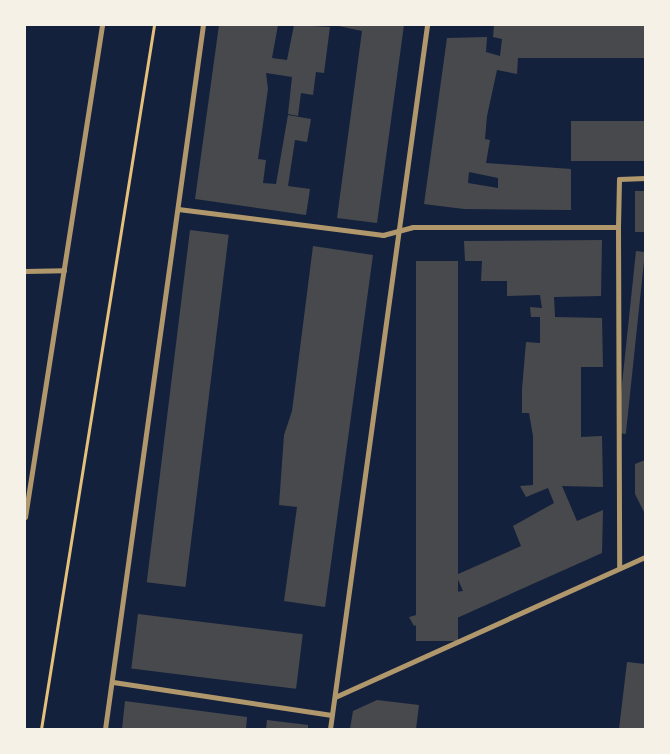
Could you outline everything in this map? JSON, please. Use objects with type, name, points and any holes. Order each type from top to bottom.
[{"type":"street","points":[[25,517],[102,25]]},
{"type":"street","points":[[105,729],[203,25]]},
{"type":"street","points":[[330,729],[427,25]]},
{"type":"street","points":[[619,568],[618,179],[645,178]]},
{"type":"street","points":[[178,210],[383,235],[399,231],[618,227]]},
{"type":"street","points":[[25,271],[64,270]]},
{"type":"street","points":[[335,697],[619,568],[645,558]]},
{"type":"street","points":[[113,682],[332,715]]},
{"type":"path","points":[[41,729],[154,25]]},
{"type":"building","points":[[219,25],[278,25],[272,58],[287,60],[294,25],[330,27],[324,73],[316,72],[313,95],[301,93],[298,116],[288,114],[292,77],[266,73],[268,89],[258,159],[266,160],[263,183],[276,184],[288,115],[311,119],[307,142],[295,140],[288,186],[310,189],[306,215],[195,199]]},
{"type":"building","points":[[334,25],[404,25],[377,223],[337,218],[362,31]]},
{"type":"building","points":[[494,25],[645,25],[645,58],[518,58],[517,74],[497,70],[487,116],[485,139],[490,140],[486,163],[571,169],[571,210],[464,209],[424,204],[447,38],[487,37],[486,52],[500,56],[502,39],[493,37]],"holes":[[[469,172],[498,178],[498,188],[468,183]]]},
{"type":"building","points":[[571,121],[645,121],[645,161],[571,161]]},
{"type":"building","points":[[635,191],[645,191],[645,232],[635,232]]},
{"type":"building","points":[[190,230],[229,235],[185,587],[147,582]]},
{"type":"building","points":[[602,240],[601,296],[554,297],[555,317],[602,318],[603,367],[581,367],[581,437],[602,436],[603,487],[562,486],[577,521],[603,510],[602,553],[448,622],[443,613],[414,626],[409,617],[446,607],[441,594],[463,591],[456,575],[521,546],[513,526],[554,503],[548,488],[526,497],[520,486],[533,485],[533,436],[529,413],[522,413],[522,389],[526,342],[540,343],[540,317],[531,317],[530,307],[542,308],[540,295],[507,296],[507,281],[481,281],[482,261],[465,261],[464,241]]},
{"type":"building","points":[[313,246],[373,255],[325,607],[284,601],[297,507],[279,505],[284,435],[292,411]]},
{"type":"building","points":[[636,251],[645,252],[626,434],[617,433]]},
{"type":"building","points":[[416,261],[458,261],[458,641],[416,641]]},
{"type":"building","points":[[645,460],[645,514],[635,494],[635,464]]},
{"type":"building","points":[[138,614],[303,634],[296,689],[131,669]]},
{"type":"building","points":[[627,662],[645,664],[645,729],[619,729]]},
{"type":"building","points":[[377,700],[419,705],[416,729],[350,729],[353,711]]},
{"type":"building","points":[[125,701],[247,717],[246,729],[122,729]]},
{"type":"building","points":[[267,720],[308,725],[308,729],[266,729]]}]
